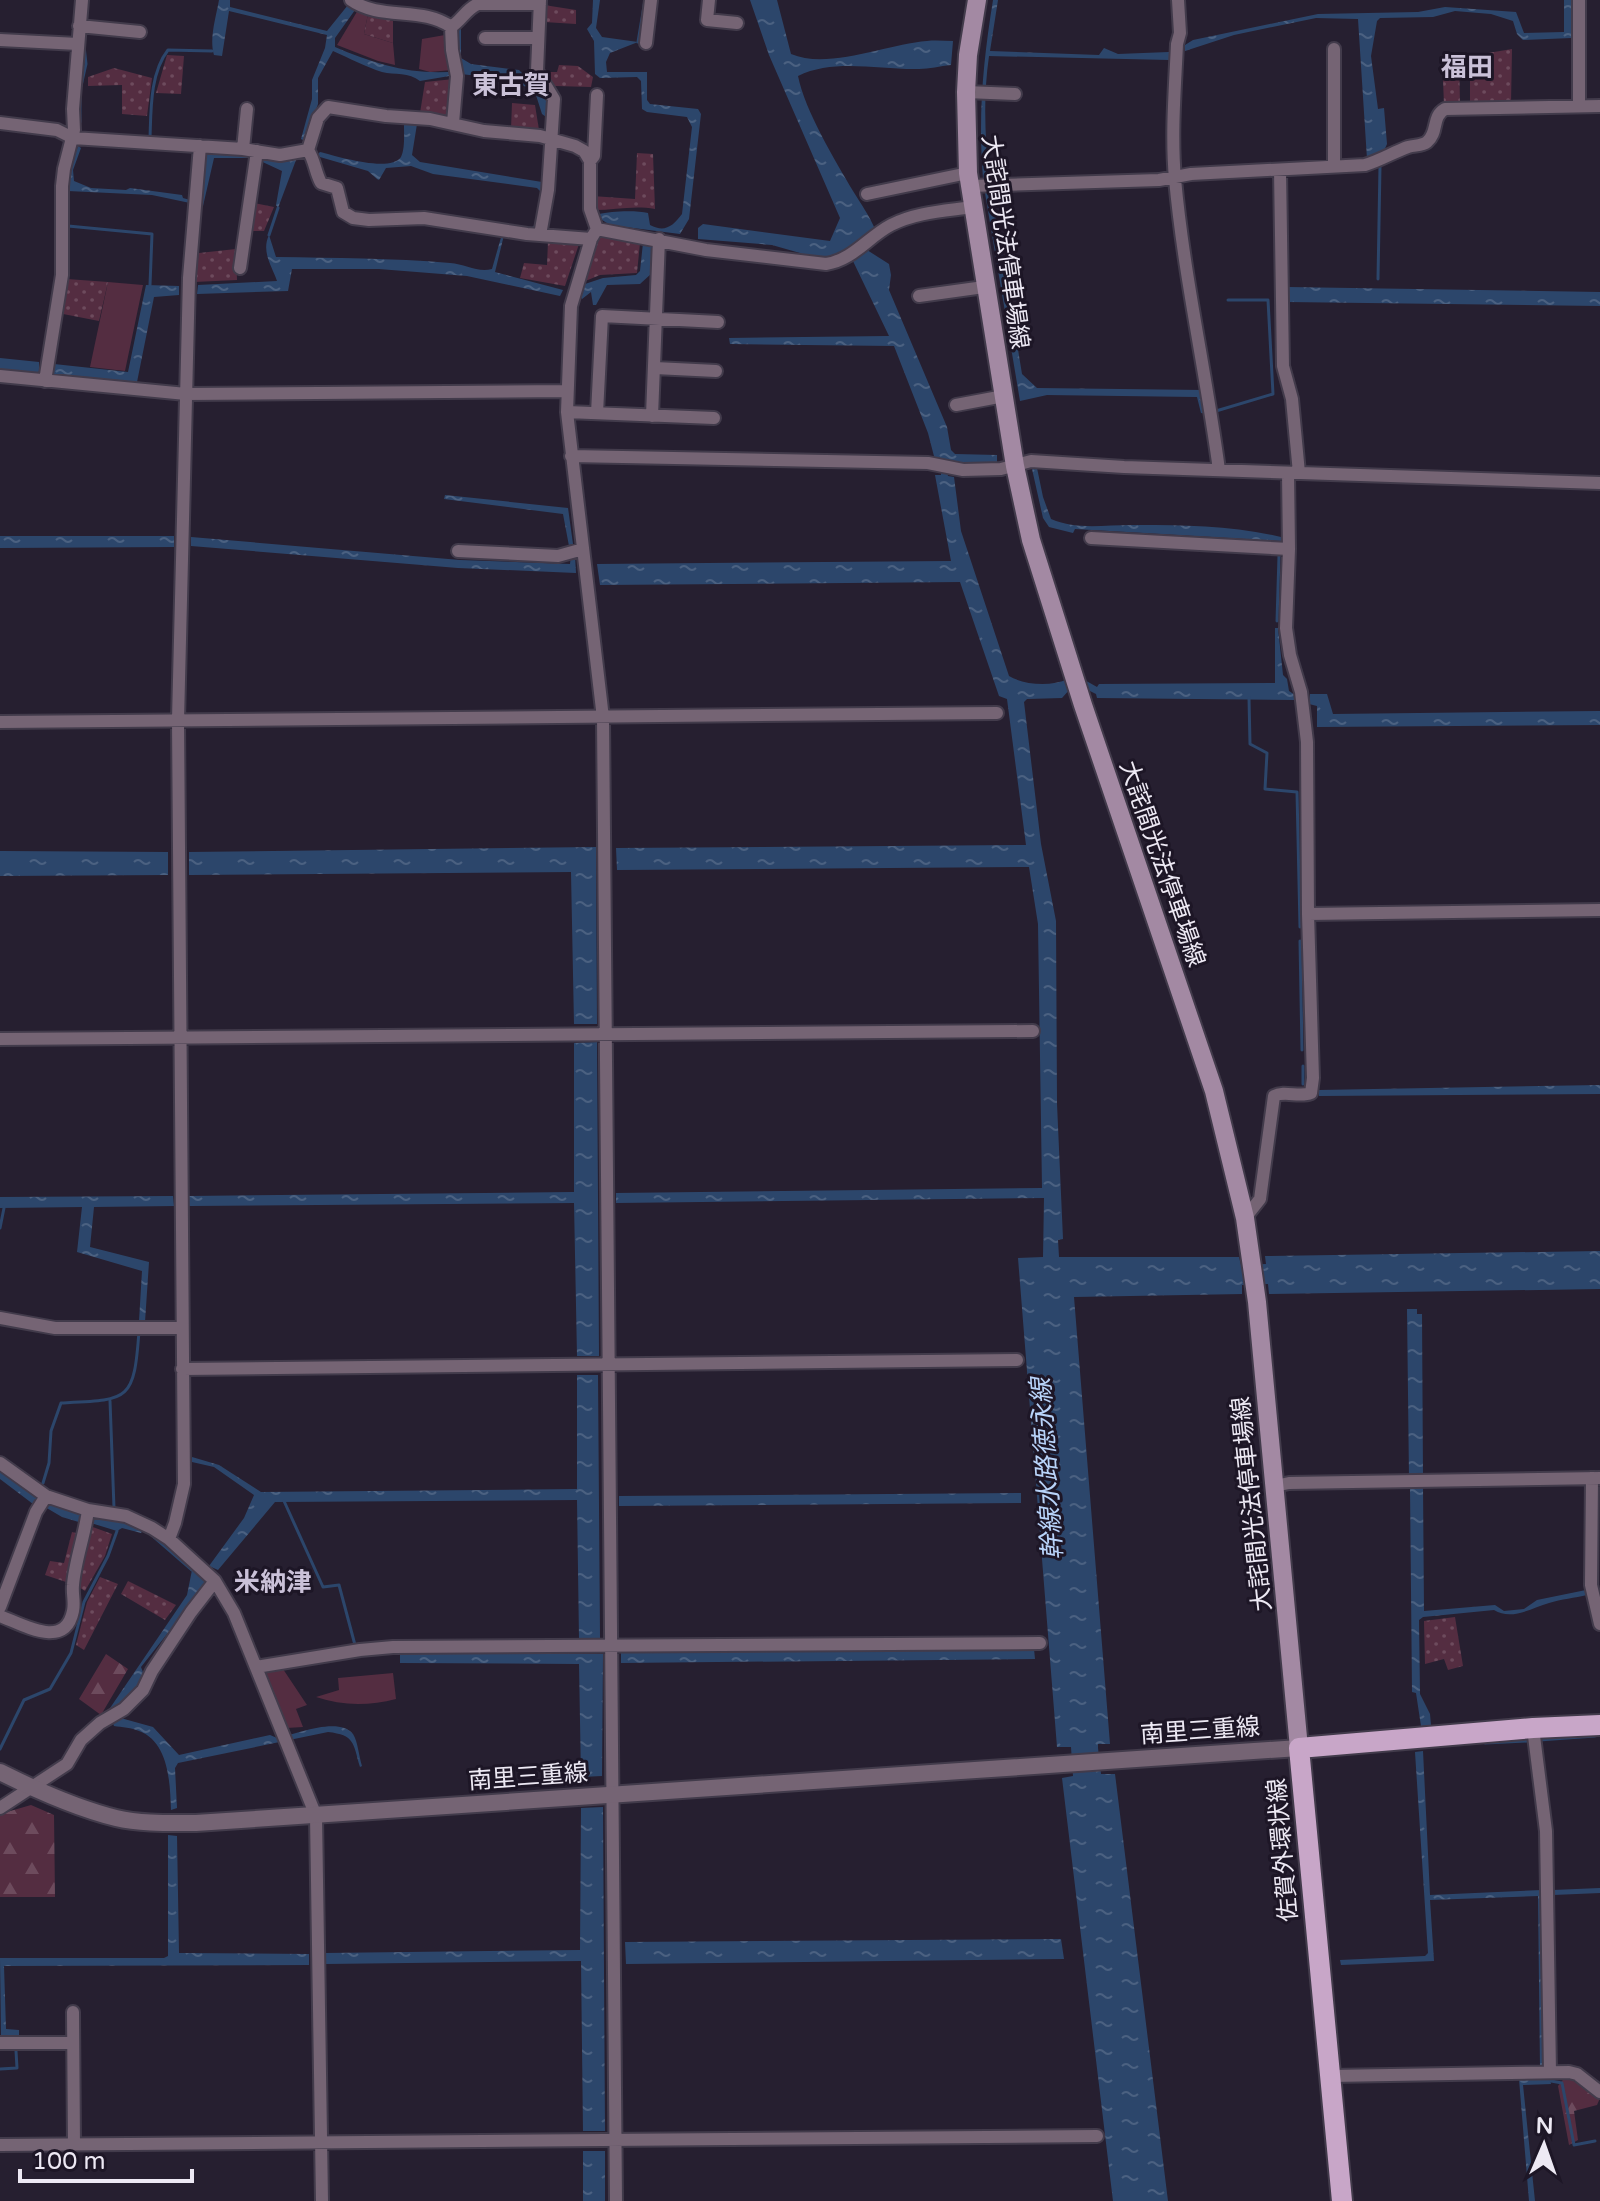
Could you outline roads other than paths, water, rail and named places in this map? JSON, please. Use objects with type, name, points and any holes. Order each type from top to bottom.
[{"type":"main road","name":"大詫間光法停車場線","points":[[977,0],[968,55],[976,93],[969,180],[1015,466],[1031,540],[1078,690],[1214,1091],[1245,1218],[1255,1288],[1299,1748]]},
{"type":"main road","name":"佐賀外環状線","points":[[1342,2201],[1299,1748],[1600,1725]]},
{"type":"street","points":[[45,381],[62,275],[64,169],[73,138],[82,0]]},
{"type":"street","points":[[351,0],[391,15],[407,14],[445,22],[451,27],[457,73],[453,123]]},
{"type":"street","points":[[646,43],[651,0]]},
{"type":"street","points":[[709,0],[707,20],[737,23]]},
{"type":"street","points":[[1178,0],[1180,33],[1177,44],[1175,178],[1186,276],[1209,391],[1219,470]]},
{"type":"street","points":[[1579,0],[1579,105]]},
{"type":"street","points":[[451,27],[463,19],[469,8],[478,4],[540,2],[537,71],[554,99],[548,190],[540,235]]},
{"type":"street","points":[[79,26],[140,32]]},
{"type":"street","points":[[485,38],[538,38]]},
{"type":"street","points":[[0,40],[78,44]]},
{"type":"street","points":[[1334,49],[1334,166]]},
{"type":"street","points":[[976,93],[1015,94]]},
{"type":"street","points":[[590,161],[594,156],[597,95]]},
{"type":"street","points":[[867,194],[969,180],[1175,178],[1191,174],[1365,165],[1426,143],[1434,134],[1436,118],[1445,109],[1600,106]]},
{"type":"street","points":[[616,2201],[603,718],[567,412],[571,306],[594,234],[590,209],[590,161],[584,151],[540,136],[484,131],[453,123],[328,107],[318,118],[308,150],[315,161],[321,183],[337,188],[343,212],[353,218],[458,221],[540,235],[594,234],[659,239],[706,250],[826,264],[838,262],[904,219],[973,207]]},
{"type":"street","points":[[243,149],[247,109]]},
{"type":"street","points":[[0,123],[57,130],[73,138],[243,149],[257,157],[308,150]]},
{"type":"street","points":[[169,1539],[184,1484],[178,720],[189,278],[200,146]]},
{"type":"street","points":[[240,268],[257,157]]},
{"type":"street","points":[[1245,1218],[1260,1199],[1274,1096],[1279,1093],[1304,1096],[1311,1093],[1313,1078],[1307,742],[1302,698],[1286,628],[1293,473],[1292,399],[1283,366],[1280,170]]},
{"type":"street","points":[[652,416],[659,239]]},
{"type":"street","points":[[919,296],[984,287]]},
{"type":"street","points":[[597,413],[602,316],[718,322]]},
{"type":"street","points":[[655,368],[716,371]]},
{"type":"street","points":[[0,376],[186,394],[567,391]]},
{"type":"street","points":[[956,405],[1004,396]]},
{"type":"street","points":[[567,412],[714,418]]},
{"type":"street","points":[[571,456],[943,466],[963,470],[1015,466],[1031,461],[1600,483]]},
{"type":"street","points":[[1091,538],[1289,549]]},
{"type":"street","points":[[458,551],[558,556],[583,549]]},
{"type":"street","points":[[0,722],[997,713]]},
{"type":"street","points":[[1308,914],[1600,910]]},
{"type":"street","points":[[0,1039],[1033,1031]]},
{"type":"street","points":[[0,1318],[55,1328],[182,1328]]},
{"type":"street","points":[[182,1369],[1017,1360]]},
{"type":"street","points":[[0,1463],[43,1501],[126,1516],[169,1539],[215,1581],[234,1613],[316,1816],[322,2201]]},
{"type":"street","points":[[1275,1486],[1289,1483],[1596,1478],[1591,1585],[1600,1624]]},
{"type":"street","points":[[0,1607],[43,1501]]},
{"type":"street","points":[[0,1616],[45,1633],[58,1633],[65,1629],[73,1614],[73,1585],[88,1510]]},
{"type":"street","points":[[0,1808],[67,1764],[81,1740],[100,1723],[124,1709],[143,1690],[152,1671],[215,1581]]},
{"type":"street","points":[[256,1667],[393,1647],[1040,1643]]},
{"type":"street","points":[[1533,1728],[1546,1831],[1550,2072]]},
{"type":"street","name":"南里三重線","points":[[0,1772],[31,1787],[117,1818],[160,1823],[316,1816],[1299,1748]]},
{"type":"street","points":[[73,2012],[74,2145]]},
{"type":"street","points":[[0,2043],[73,2043]]},
{"type":"street","points":[[1330,2076],[1550,2072],[1577,2074],[1600,2092]]},
{"type":"street","points":[[0,2145],[1097,2136]]},
{"type":"water","points":[[219,0],[230,0],[230,7],[327,31],[348,5],[355,10],[335,38],[335,47],[381,64],[427,72],[460,71],[457,30],[461,28],[461,58],[471,64],[519,70],[548,100],[549,119],[542,114],[535,92],[513,80],[461,74],[420,81],[407,75],[376,70],[333,51],[318,78],[318,104],[305,141],[301,139],[312,99],[312,80],[327,35],[229,11],[222,56],[214,55],[213,35]]},
{"type":"water","points":[[593,0],[600,0],[596,28],[602,37],[638,42],[610,53],[606,62],[607,72],[647,72],[647,100],[650,104],[698,109],[701,114],[689,219],[680,234],[610,225],[599,218],[599,214],[604,213],[637,211],[648,213],[650,225],[655,227],[668,227],[675,222],[682,214],[692,127],[687,117],[642,109],[641,81],[637,77],[600,78],[595,74],[594,41],[587,29],[592,23]]},
{"type":"water","points":[[750,0],[777,0],[791,54],[806,58],[840,58],[911,43],[953,41],[951,65],[919,69],[827,67],[798,76],[821,135],[875,229],[867,250],[889,264],[889,290],[947,427],[951,450],[955,454],[997,455],[997,462],[935,460],[928,433],[894,346],[730,344],[729,338],[889,336],[852,259],[843,254],[830,258],[802,256],[772,245],[698,239],[698,228],[703,224],[830,241],[840,218],[769,55]]},
{"type":"water","points":[[993,0],[998,0],[990,51],[1099,55],[1104,48],[1118,54],[1169,52],[1170,60],[989,56],[985,117],[989,178],[983,178],[982,89]]},
{"type":"water","points":[[1564,0],[1571,0],[1571,38],[1523,40],[1517,34],[1513,21],[1491,14],[1455,11],[1433,17],[1380,18],[1371,56],[1378,109],[1384,108],[1387,144],[1383,153],[1367,159],[1358,19],[1316,18],[1234,35],[1185,51],[1185,45],[1193,40],[1318,14],[1418,12],[1445,7],[1516,12],[1524,33],[1564,32]]},
{"type":"water","points":[[417,124],[412,155],[420,162],[542,182],[538,227],[533,231],[513,227],[532,227],[536,224],[541,192],[537,188],[433,174],[411,166],[386,168],[379,180],[368,171],[318,154],[375,164],[395,162],[402,154],[404,125]]},
{"type":"water","points":[[78,146],[81,148],[73,170],[74,181],[91,188],[130,188],[182,195],[190,203],[152,195],[68,191],[69,173]]},
{"type":"water","points":[[210,152],[296,160],[278,208],[282,171],[254,158],[214,158],[203,206],[200,205],[205,156]]},
{"type":"water","points":[[992,192],[1022,374],[1037,388],[1203,390],[1209,414],[1201,413],[1197,397],[1047,395],[1020,401],[985,193]]},
{"type":"water","points":[[502,234],[495,272],[563,290],[560,296],[467,276],[379,269],[292,269],[288,291],[197,294],[198,285],[277,281],[267,253],[269,235],[276,257],[428,261],[487,270],[492,269]]},
{"type":"water","points":[[643,243],[653,244],[652,273],[640,284],[607,285],[596,305],[593,305],[591,292],[582,299],[580,296],[585,284],[603,278],[636,275],[640,271]]},
{"type":"water","points":[[146,285],[179,286],[179,295],[154,297],[137,382],[52,374],[54,364],[128,372]]},
{"type":"water","points":[[1288,287],[1600,292],[1600,306],[1288,302]]},
{"type":"water","points":[[0,358],[39,362],[39,373],[0,369]]},
{"type":"water","points":[[1037,468],[1051,519],[1062,523],[1228,528],[1281,537],[1281,541],[1075,529],[1073,533],[1049,527],[1043,518],[1032,469]]},
{"type":"water","name":"幹線水路徳永線","points":[[941,470],[954,477],[961,531],[1009,676],[1038,684],[1068,679],[1070,689],[1062,698],[1027,699],[1024,702],[1041,844],[1056,921],[1057,1104],[1063,1239],[1058,1240],[1059,1257],[1239,1257],[1241,1265],[1266,1264],[1265,1256],[1600,1251],[1600,1289],[1269,1294],[1268,1284],[1242,1285],[1242,1294],[1074,1297],[1110,1744],[1098,1744],[1098,1748],[1101,1774],[1115,1774],[1168,2201],[1113,2201],[1062,1778],[1073,1776],[1071,1747],[1057,1747],[1018,1258],[1043,1257],[1044,1198],[616,1203],[616,1193],[1042,1188],[1038,924],[1029,867],[617,870],[616,848],[1026,845],[1007,699],[999,696],[960,582],[600,585],[597,564],[951,561],[935,475],[941,475]]},
{"type":"water","points":[[445,495],[568,508],[573,544],[569,546],[563,514],[444,499]]},
{"type":"water","points":[[0,536],[174,536],[174,547],[0,548]]},
{"type":"water","points":[[191,537],[460,560],[570,564],[571,556],[575,556],[576,573],[458,568],[191,546]]},
{"type":"water","points":[[1275,628],[1278,628],[1283,675],[1296,700],[1097,698],[1096,694],[1084,688],[1081,678],[1097,687],[1099,684],[1275,683]]},
{"type":"water","points":[[1310,694],[1327,694],[1333,714],[1600,711],[1600,725],[1317,727],[1317,706],[1309,704]]},
{"type":"water","points":[[596,847],[597,1024],[574,1024],[571,872],[189,875],[189,852]]},
{"type":"water","points":[[0,851],[168,852],[168,875],[0,876]]},
{"type":"water","points":[[597,1042],[599,1356],[577,1356],[574,1203],[189,1206],[189,1196],[574,1192],[574,1043]]},
{"type":"water","points":[[1600,1085],[1600,1094],[1319,1096],[1319,1090]]},
{"type":"water","points":[[173,1196],[174,1206],[94,1207],[90,1247],[149,1262],[145,1322],[139,1321],[142,1271],[77,1252],[82,1207],[0,1208],[0,1197]]},
{"type":"water","points":[[1407,1309],[1417,1309],[1417,1314],[1422,1314],[1423,1478],[1409,1478]]},
{"type":"water","points":[[577,1375],[598,1375],[600,1638],[579,1638],[577,1500],[275,1502],[218,1570],[209,1566],[244,1518],[254,1495],[214,1467],[192,1462],[192,1457],[219,1465],[261,1492],[577,1489]]},
{"type":"water","points":[[0,1469],[38,1498],[33,1504],[0,1479]]},
{"type":"water","points":[[1410,1487],[1423,1487],[1424,1611],[1495,1605],[1504,1611],[1524,1609],[1537,1600],[1586,1590],[1587,1595],[1515,1614],[1494,1610],[1423,1617],[1419,1620],[1420,1694],[1430,1714],[1431,1725],[1421,1726],[1416,1693],[1412,1692]]},
{"type":"water","points":[[1021,1493],[1021,1503],[619,1506],[619,1496]]},
{"type":"water","points":[[49,1503],[83,1516],[82,1523],[62,1517],[45,1507]]},
{"type":"water","points":[[91,1517],[144,1529],[141,1533],[122,1528],[117,1531],[91,1523]]},
{"type":"water","points":[[192,1570],[207,1581],[141,1667],[144,1675],[141,1683],[109,1714],[108,1711],[187,1595]]},
{"type":"water","points":[[1034,1649],[1035,1659],[621,1663],[621,1653]]},
{"type":"water","points":[[400,1653],[603,1654],[602,1776],[581,1777],[579,1664],[400,1663]]},
{"type":"water","points":[[117,1717],[153,1727],[179,1755],[270,1735],[277,1738],[338,1726],[353,1734],[362,1766],[348,1738],[328,1732],[178,1763],[175,1768],[177,1808],[171,1810],[166,1764],[157,1744],[139,1731],[114,1726],[112,1721]]},
{"type":"water","points":[[1423,1751],[1430,1895],[1542,1890],[1544,2068],[1540,2068],[1538,1896],[1430,1900],[1434,1961],[1341,1965],[1340,1960],[1425,1956],[1428,1953],[1415,1752]]},
{"type":"water","points":[[603,1807],[605,2131],[583,2131],[581,1961],[325,1964],[325,1953],[580,1950],[581,1808]]},
{"type":"water","points":[[168,1835],[177,1836],[179,1953],[309,1954],[309,1965],[4,1966],[6,2029],[19,2030],[19,2036],[1,2036],[0,1958],[168,1956]]},
{"type":"water","points":[[1600,1888],[1600,1893],[1553,1895],[1553,1890]]},
{"type":"water","points":[[1061,1939],[1064,1959],[626,1964],[625,1942]]},
{"type":"water","points":[[1550,2078],[1551,2084],[1523,2085],[1535,2201],[1529,2201],[1519,2079]]},
{"type":"water","points":[[583,2151],[605,2151],[605,2201],[583,2201]]},
{"type":"waterway","points":[[638,42],[645,0]]},
{"type":"waterway","points":[[81,86],[86,64],[84,46]]},
{"type":"waterway","points":[[150,138],[155,81],[168,50],[212,51]]},
{"type":"waterway","points":[[80,98],[80,122]]},
{"type":"waterway","points":[[1378,279],[1380,166]]},
{"type":"waterway","points":[[269,235],[278,208]]},
{"type":"waterway","points":[[68,226],[152,234],[150,285]]},
{"type":"waterway","points":[[1216,411],[1273,394],[1268,300],[1228,300]]},
{"type":"waterway","points":[[1277,621],[1279,556]]},
{"type":"waterway","points":[[1249,698],[1250,744],[1267,753],[1265,789],[1297,792],[1300,927]]},
{"type":"waterway","points":[[1300,941],[1302,1050]]},
{"type":"waterway","points":[[1303,1066],[1303,1084]]},
{"type":"waterway","points":[[0,1228],[4,1208]]},
{"type":"waterway","points":[[43,1483],[49,1463],[51,1431],[61,1403],[114,1398],[124,1392],[134,1372],[139,1331]]},
{"type":"waterway","points":[[110,1401],[114,1508]]},
{"type":"waterway","points":[[284,1501],[323,1587],[339,1585],[355,1645]]},
{"type":"waterway","points":[[0,1749],[24,1700],[50,1689],[71,1653],[84,1602],[117,1531]]},
{"type":"waterway","points":[[154,1537],[192,1570]]},
{"type":"waterway","points":[[1539,1740],[1595,1736]]},
{"type":"waterway","points":[[1485,1743],[1527,1741]]},
{"type":"waterway","points":[[0,2069],[17,2068],[16,2051]]},
{"type":"waterway","points":[[1551,2081],[1562,2083],[1574,2145],[1595,2141]]},
{"type":"district","name":"福田","points":[[1467,67]]},
{"type":"district","name":"東古賀","points":[[511,85]]},
{"type":"district","name":"米納津","points":[[273,1582]]}]
